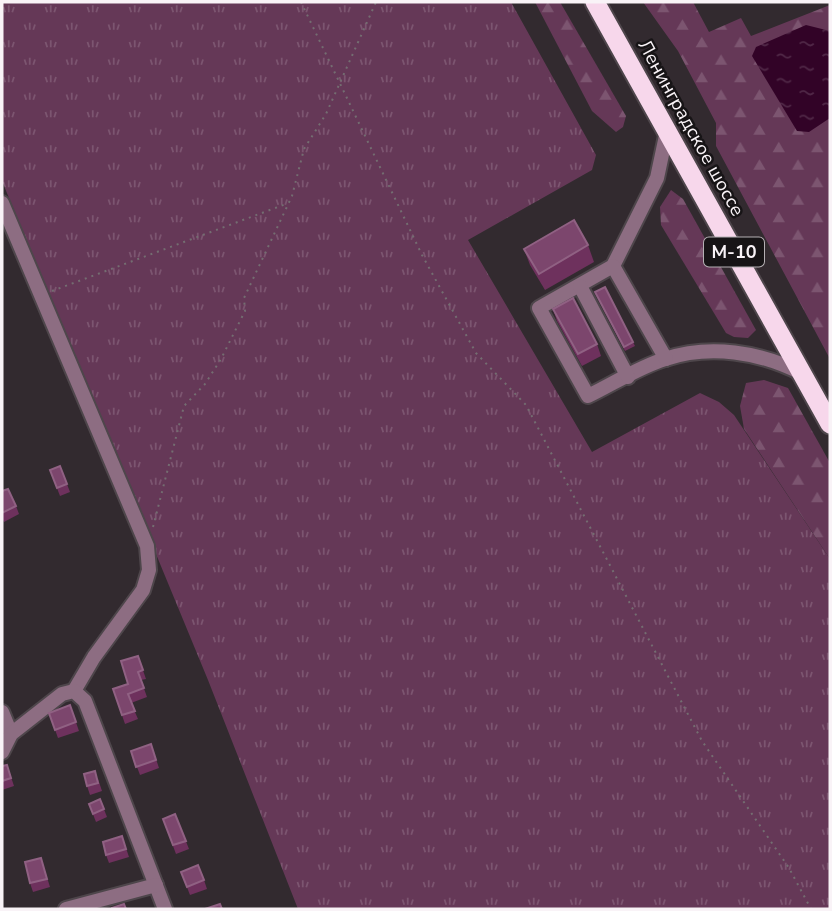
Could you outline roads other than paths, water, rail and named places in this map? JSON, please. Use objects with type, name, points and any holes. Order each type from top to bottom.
[{"type":"highway","name":"Ленинградское шоссе","points":[[595,2],[830,424]]},
{"type":"highway","name":"Ленинградское шоссе","points":[[608,2],[830,398]]},
{"type":"street","points":[[667,131],[657,178],[614,267],[539,308],[587,396],[666,359],[709,352],[746,353],[777,360],[801,373]]},
{"type":"street","points":[[2,203],[144,539],[149,570],[143,590],[94,657],[74,691],[62,694],[11,734],[2,752]]},
{"type":"street","points":[[614,267],[666,359]]},
{"type":"street","points":[[580,286],[628,377]]},
{"type":"street","points":[[74,691],[85,701],[165,909]]},
{"type":"street","points":[[2,712],[11,734]]},
{"type":"street","points":[[66,909],[156,885]]},
{"type":"water","points":[[806,25],[830,31],[830,118],[809,132],[797,131],[752,56],[756,47]]}]
